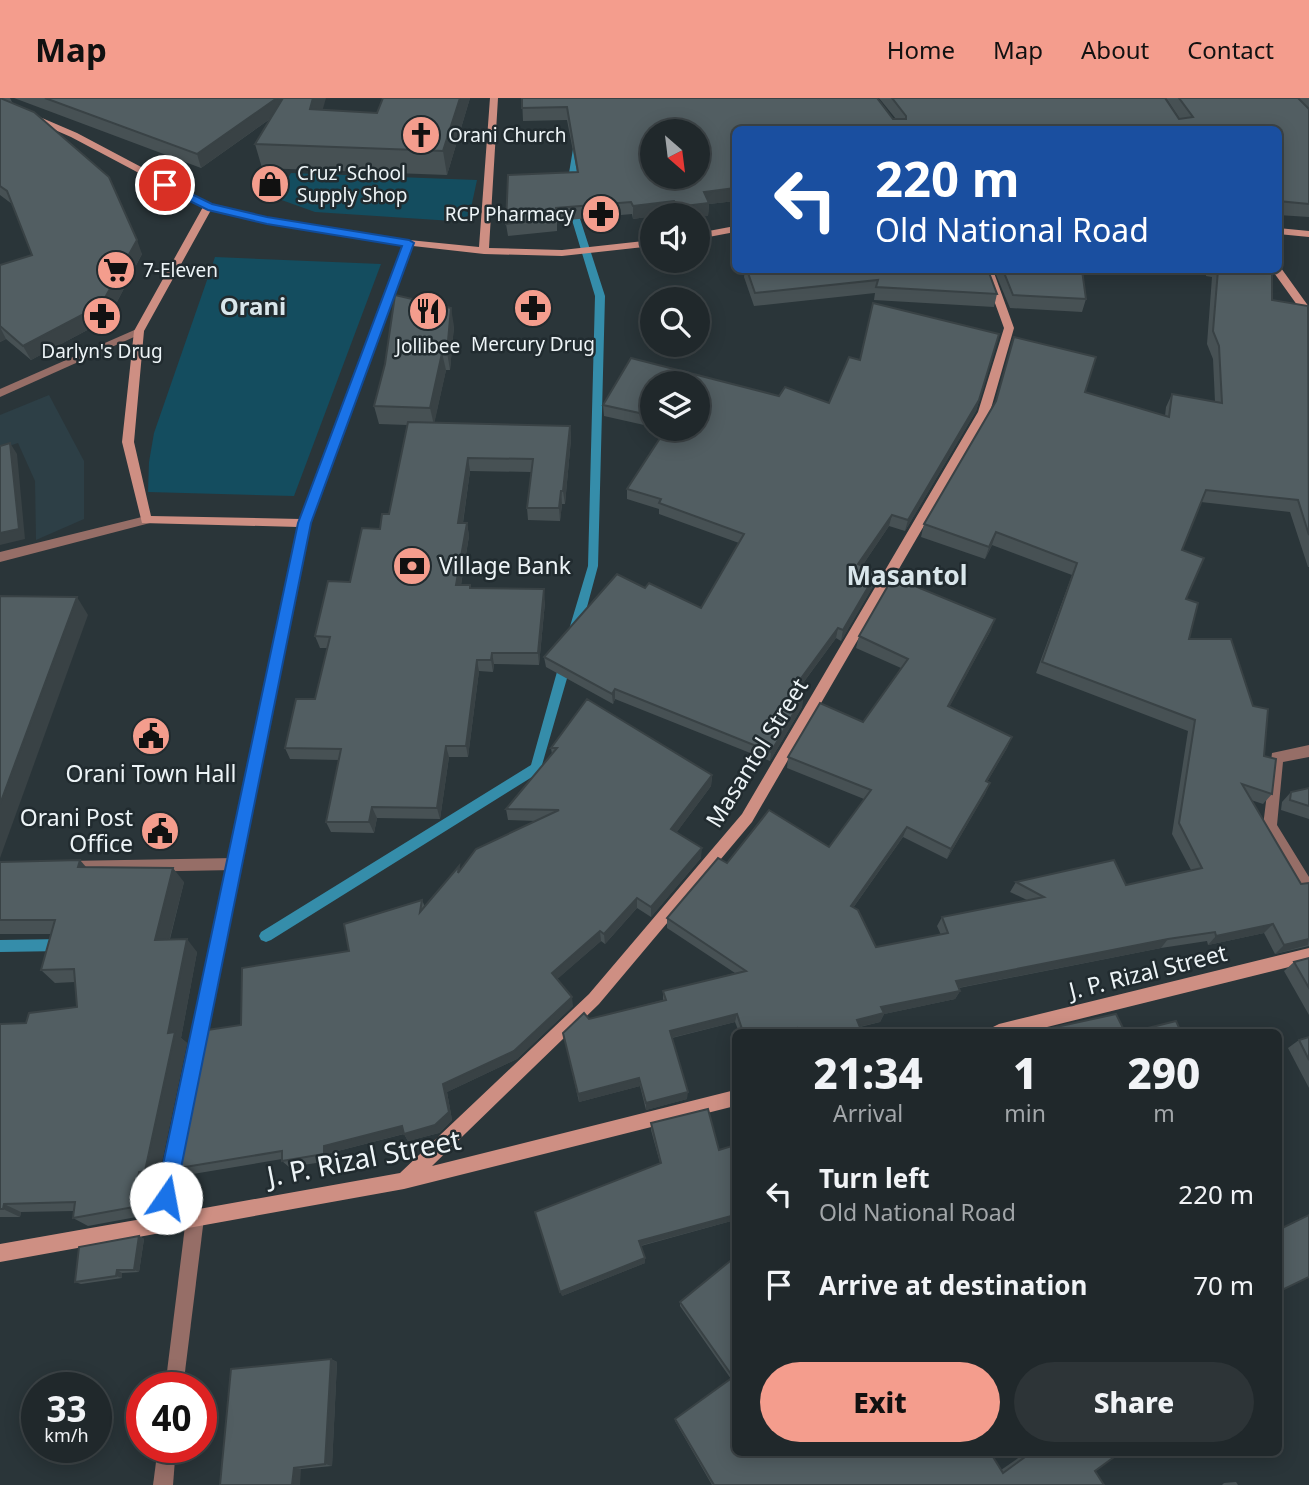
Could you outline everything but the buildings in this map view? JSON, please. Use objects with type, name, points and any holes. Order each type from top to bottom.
[{"type":"street","points":[[484,251],[494,98]]},
{"type":"street","points":[[0,103],[74,135],[208,206],[267,220],[409,243],[484,251],[562,253],[640,245]]},
{"type":"street","points":[[146,520],[128,442],[139,331],[208,206]]},
{"type":"street","points":[[710,234],[732,230]]},
{"type":"street","points":[[1282,231],[1309,234]]},
{"type":"street","points":[[160,1224],[305,523],[409,243]]},
{"type":"street","name":"Masantol Street","points":[[404,1181],[594,999],[747,818],[984,412],[1009,328],[989,273]]},
{"type":"street","points":[[1279,273],[1309,314]]},
{"type":"street","points":[[0,393],[139,331]]},
{"type":"street","points":[[0,557],[146,520],[305,523]]},
{"type":"street","points":[[1309,751],[1277,757],[1270,826],[1309,890]]},
{"type":"street","points":[[55,867],[235,864]]},
{"type":"street","name":"J. P. Rizal Street","points":[[1011,1029],[1309,955]]},
{"type":"street","name":"J. P. Rizal Street","points":[[0,1252],[404,1181],[732,1099]]},
{"type":"street","points":[[176,1372],[195,1218]]},
{"type":"street","points":[[163,1485],[165,1463]]},
{"type":"shaded area","points":[[291,173],[477,180],[468,222],[315,212],[276,198]]},
{"type":"shaded area","points":[[215,257],[381,264],[294,496],[148,492],[154,433]]},
{"type":"shaded area","points":[[49,395],[84,461],[84,519],[36,540],[35,481],[18,443],[0,449],[0,415]]},
{"type":"waterway","points":[[574,633],[593,566],[600,296],[569,197],[577,145]]},
{"type":"waterway","points":[[266,936],[536,768],[566,661]]},
{"type":"waterway","points":[[0,946],[62,945]]},
{"type":"place","name":"Orani Church","points":[[421,135]]},
{"type":"place","name":"Cruz' School Supply Shop","points":[[270,184]]},
{"type":"place","name":"RCP Pharmacy","points":[[601,214]]},
{"type":"place","name":"7-Eleven","points":[[116,270]]},
{"type":"place","name":"Mercury Drug","points":[[533,308]]},
{"type":"place","name":"Jollibee","points":[[428,311]]},
{"type":"place","name":"Darlyn's Drug","points":[[102,316]]},
{"type":"place","name":"Village Bank","points":[[412,566]]},
{"type":"place","name":"Orani Town Hall","points":[[151,736]]},
{"type":"place","name":"Orani Post Office","points":[[160,831]]},
{"type":"district","name":"Orani","points":[[253,307]]},
{"type":"district","name":"Masantol","points":[[907,576]]},
{"type":"route","points":[[165,185],[208,206],[267,220],[409,243],[305,523],[166,1198]]}]
